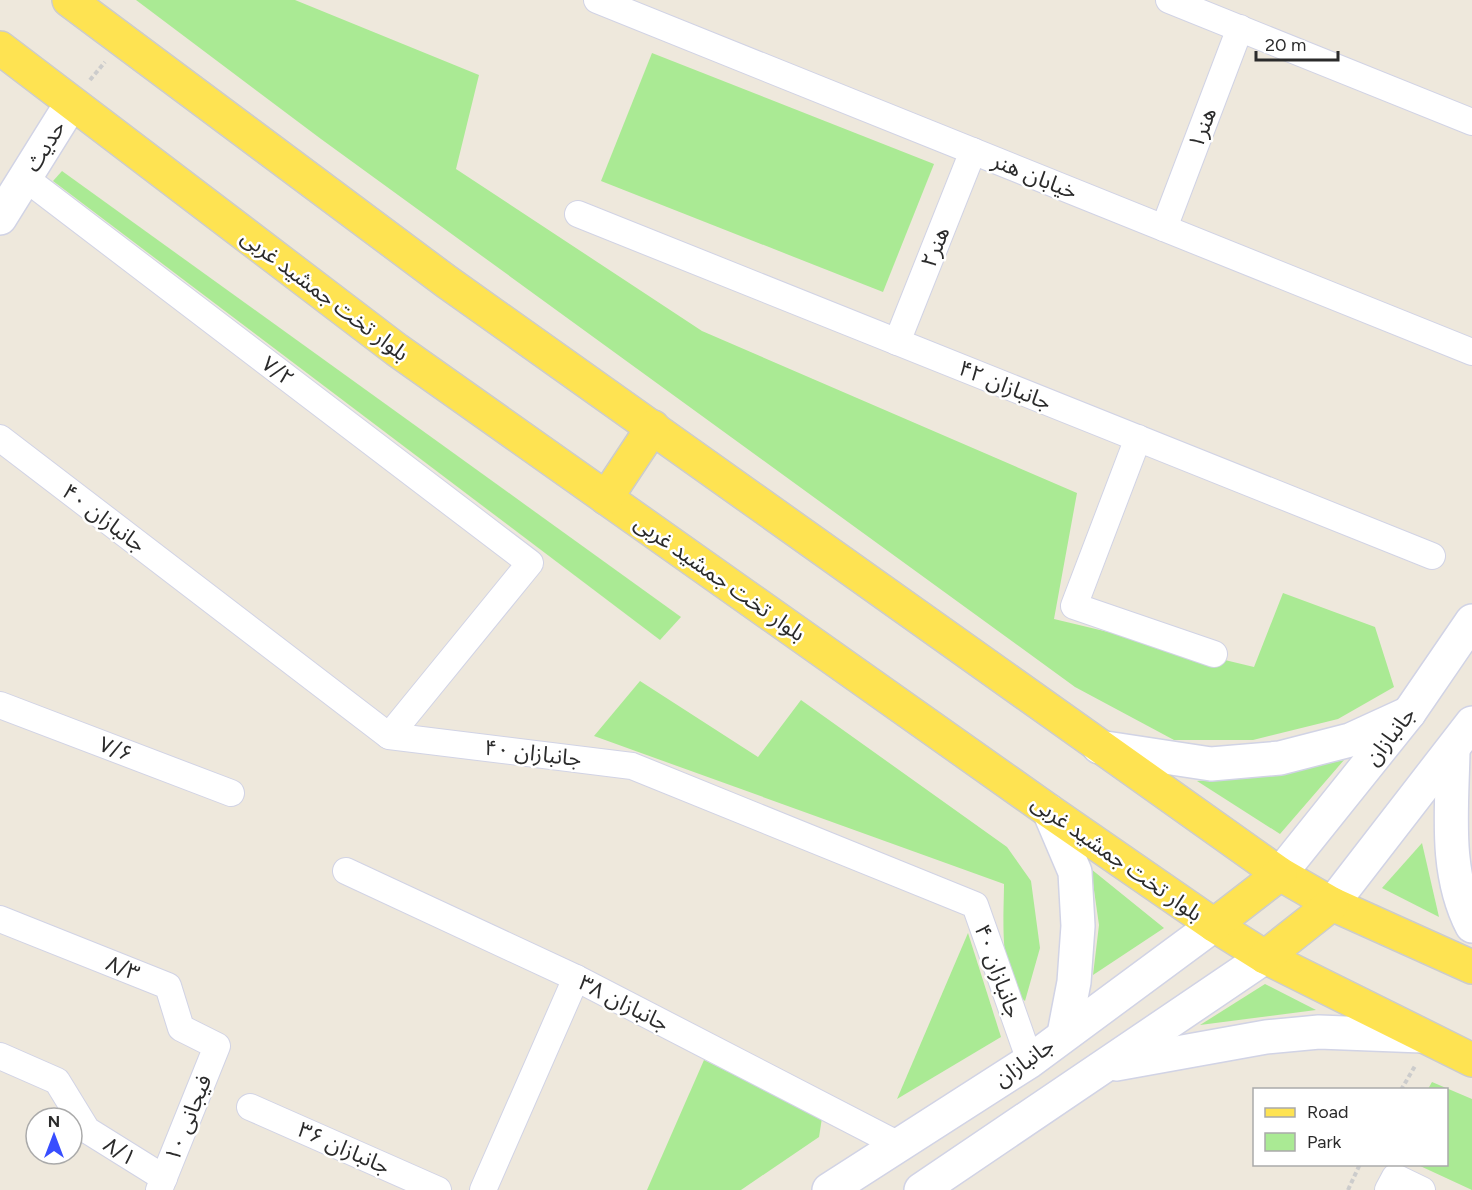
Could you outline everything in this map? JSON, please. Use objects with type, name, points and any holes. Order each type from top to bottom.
[{"type":"main road","points":[[69,0],[447,282],[1280,874],[1332,904],[1472,967]]},
{"type":"main road","name":"بلوار تخت جمشید غربی","points":[[0,48],[397,350],[1214,925],[1264,957],[1472,1060]]},
{"type":"main road","name":"حدیث","points":[[0,218],[71,104]]},
{"type":"main road","points":[[606,498],[653,427]]},
{"type":"main road","name":"جانبازان","points":[[1280,874],[1409,713],[1472,621]]},
{"type":"main road","points":[[1099,747],[1211,764],[1280,758],[1350,740],[1409,713]]},
{"type":"main road","points":[[921,1190],[1264,957],[1332,904],[1472,723]]},
{"type":"main road","points":[[1453,750],[1451,858],[1464,911],[1472,926]]},
{"type":"main road","points":[[1049,811],[1075,872],[1078,926],[1074,982],[1064,1034]]},
{"type":"main road","points":[[1214,925],[1280,874]]},
{"type":"main road","name":"جانبازان","points":[[829,1190],[897,1144],[1030,1061],[1214,925]]},
{"type":"main road","points":[[1105,1066],[1266,1037],[1319,1032],[1422,1035]]},
{"type":"street","name":"خیابان هنر","points":[[597,0],[1472,352]]},
{"type":"street","points":[[1170,0],[1472,123]]},
{"type":"street","name":"هنر۱","points":[[1164,228],[1240,28]]},
{"type":"street","name":"هنر۲","points":[[897,342],[973,151]]},
{"type":"street","name":"۷/۲","points":[[25,178],[530,563],[389,736]]},
{"type":"street","name":"۴۲ جانبازان","points":[[578,214],[1432,555]]},
{"type":"street","name":"۴۰ جانبازان","points":[[0,438],[389,736],[632,766],[975,905],[1030,1061]]},
{"type":"street","points":[[1138,438],[1074,606],[1214,654]]},
{"type":"street","name":"۷/۶","points":[[0,705],[231,793]]},
{"type":"street","name":"۳۸ جانبازان","points":[[346,871],[576,978],[897,1144]]},
{"type":"street","name":"۸/۳","points":[[0,918],[168,986],[181,1028],[217,1046]]},
{"type":"street","points":[[483,1190],[576,978]]},
{"type":"street","name":"فیجانی ۱۰","points":[[161,1184],[217,1046]]},
{"type":"street","name":"۸/۱","points":[[0,1056],[57,1081],[87,1131],[161,1184]]},
{"type":"street","name":"۳۶ جانبازان","points":[[250,1107],[438,1190]]},
{"type":"street","points":[[1388,1190],[1395,1177],[1422,1190]]},
{"type":"path","points":[[71,104],[122,41]]},
{"type":"path","points":[[1348,1190],[1359,1166]]},
{"type":"green space","points":[[136,0],[295,0],[479,75],[456,169],[702,331],[1077,493],[1054,619],[1254,667],[1283,593],[1375,627],[1394,687],[1338,719],[1253,740],[1174,740],[1075,687],[321,139]]},
{"type":"green space","points":[[652,53],[934,164],[883,292],[601,181]]},
{"type":"green space","points":[[62,171],[681,617],[660,640],[53,181]]},
{"type":"green space","points":[[640,681],[758,757],[801,700],[1007,847],[1031,881],[1040,948],[1025,1001],[1016,991],[1006,963],[1004,884],[594,736]]},
{"type":"green space","points":[[1344,760],[1280,834],[1197,781],[1274,775]]},
{"type":"green space","points":[[1422,843],[1439,917],[1382,888]]},
{"type":"green space","points":[[1091,869],[1164,928],[1093,975],[1099,925]]},
{"type":"green space","points":[[968,933],[1001,1037],[897,1099]]},
{"type":"green space","points":[[1265,984],[1316,1010],[1200,1025]]},
{"type":"green space","points":[[704,1060],[822,1118],[819,1137],[741,1190],[647,1190]]},
{"type":"green space","points":[[1432,1082],[1446,1088],[1429,1088]]},
{"type":"green space","points":[[1448,1089],[1472,1099],[1472,1190],[1420,1166],[1448,1166]]}]
